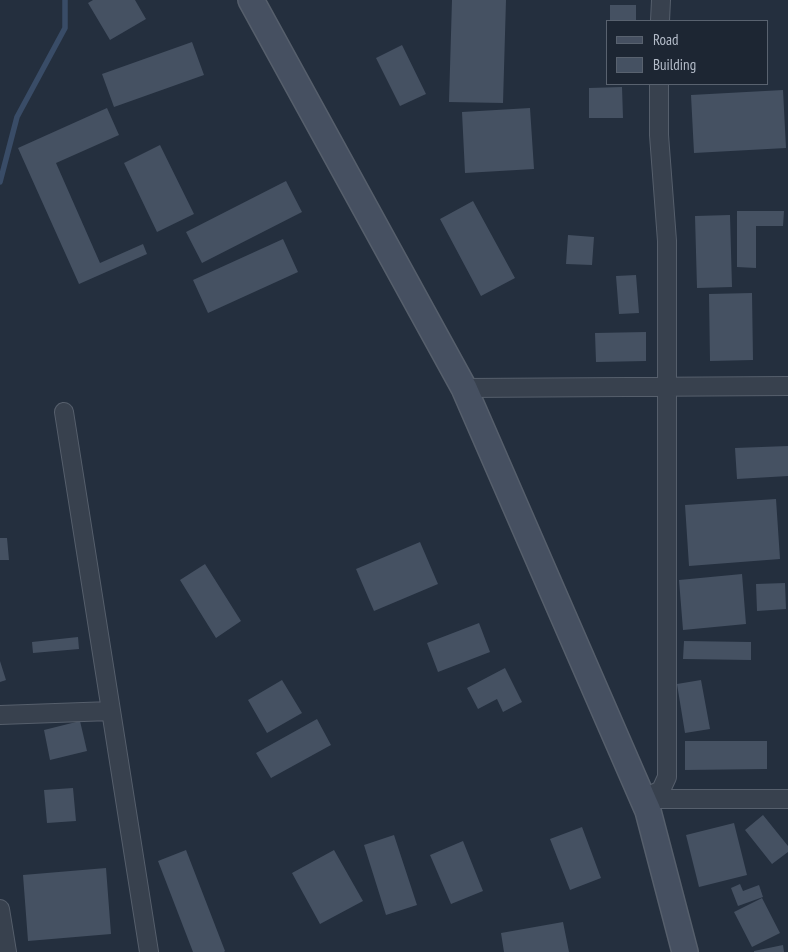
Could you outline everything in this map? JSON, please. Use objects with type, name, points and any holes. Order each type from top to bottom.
[{"type":"main road","points":[[251,0],[464,388],[648,811],[685,952]]},
{"type":"street","points":[[660,20],[661,0]]},
{"type":"street","points":[[643,799],[661,790],[667,777],[667,241],[659,135],[659,85]]},
{"type":"street","points":[[464,388],[788,386]]},
{"type":"street","points":[[64,412],[149,952]]},
{"type":"street","points":[[0,715],[111,712]]},
{"type":"street","points":[[643,799],[788,799]]},
{"type":"street","points":[[0,909],[7,952]]},
{"type":"building","points":[[93,0],[135,0],[146,19],[110,40],[88,3]]},
{"type":"building","points":[[452,0],[506,0],[503,103],[449,102]]},
{"type":"building","points":[[610,5],[636,5],[636,20],[610,20]]},
{"type":"building","points":[[192,42],[204,75],[114,107],[102,74]]},
{"type":"building","points":[[402,45],[426,94],[400,106],[376,58]]},
{"type":"building","points":[[622,87],[623,118],[589,118],[589,88]]},
{"type":"building","points":[[783,90],[786,148],[694,153],[691,95]]},
{"type":"building","points":[[107,108],[119,135],[56,163],[100,263],[143,244],[147,254],[79,284],[18,148]]},
{"type":"building","points":[[530,108],[534,169],[465,173],[462,112]]},
{"type":"building","points":[[160,145],[194,214],[157,232],[124,163]]},
{"type":"building","points":[[286,181],[302,212],[202,263],[186,232]]},
{"type":"building","points":[[473,201],[515,278],[481,296],[440,219]]},
{"type":"building","points":[[737,211],[784,211],[783,226],[756,226],[756,268],[737,267]]},
{"type":"building","points":[[730,215],[732,287],[697,288],[695,216]]},
{"type":"building","points":[[568,235],[594,237],[592,265],[566,264]]},
{"type":"building","points":[[283,239],[298,272],[208,313],[193,280]]},
{"type":"building","points":[[636,275],[639,313],[619,314],[616,276]]},
{"type":"building","points":[[752,293],[753,360],[710,361],[709,294]]},
{"type":"building","points":[[646,332],[646,361],[596,362],[595,333]]},
{"type":"building","points":[[788,446],[788,476],[737,479],[735,448]]},
{"type":"building","points":[[776,499],[780,559],[689,566],[685,505]]},
{"type":"building","points":[[0,538],[7,538],[9,560],[0,560]]},
{"type":"building","points":[[420,542],[438,584],[374,611],[356,569]]},
{"type":"building","points":[[205,564],[241,621],[216,638],[180,580]]},
{"type":"building","points":[[742,574],[746,624],[683,630],[679,580]]},
{"type":"building","points":[[785,583],[786,609],[757,611],[756,584]]},
{"type":"building","points":[[479,623],[490,652],[438,672],[427,643]]},
{"type":"building","points":[[78,637],[79,649],[33,653],[32,642]]},
{"type":"building","points":[[684,641],[751,642],[751,660],[683,659]]},
{"type":"building","points":[[0,661],[6,680],[0,682]]},
{"type":"building","points":[[505,668],[522,702],[503,712],[497,699],[478,709],[467,688]]},
{"type":"building","points":[[282,680],[302,713],[267,733],[248,700]]},
{"type":"building","points":[[701,680],[710,729],[685,733],[677,684]]},
{"type":"building","points":[[317,719],[331,745],[271,778],[256,753]]},
{"type":"building","points":[[80,721],[87,751],[50,760],[44,730]]},
{"type":"building","points":[[685,741],[767,741],[767,769],[685,770]]},
{"type":"building","points":[[73,788],[76,821],[47,823],[44,790]]},
{"type":"building","points":[[763,815],[788,846],[788,852],[772,864],[745,830]]},
{"type":"building","points":[[734,823],[747,875],[699,887],[686,835]]},
{"type":"building","points":[[582,827],[601,878],[570,890],[550,839]]},
{"type":"building","points":[[394,835],[417,905],[386,915],[364,845]]},
{"type":"building","points":[[463,841],[483,891],[451,904],[430,855]]},
{"type":"building","points":[[186,850],[224,952],[193,952],[158,861]]},
{"type":"building","points":[[334,850],[363,901],[320,924],[292,873]]},
{"type":"building","points":[[106,868],[111,934],[28,941],[23,875]]},
{"type":"building","points":[[740,884],[743,891],[759,885],[763,897],[738,906],[731,888]]},
{"type":"building","points":[[762,898],[780,933],[752,947],[734,912]]},
{"type":"building","points":[[563,922],[569,952],[504,952],[501,933]]},
{"type":"building","points":[[783,945],[784,952],[754,952],[754,951]]},
{"type":"waterway","points":[[0,182],[17,117],[65,28],[65,0]]}]
